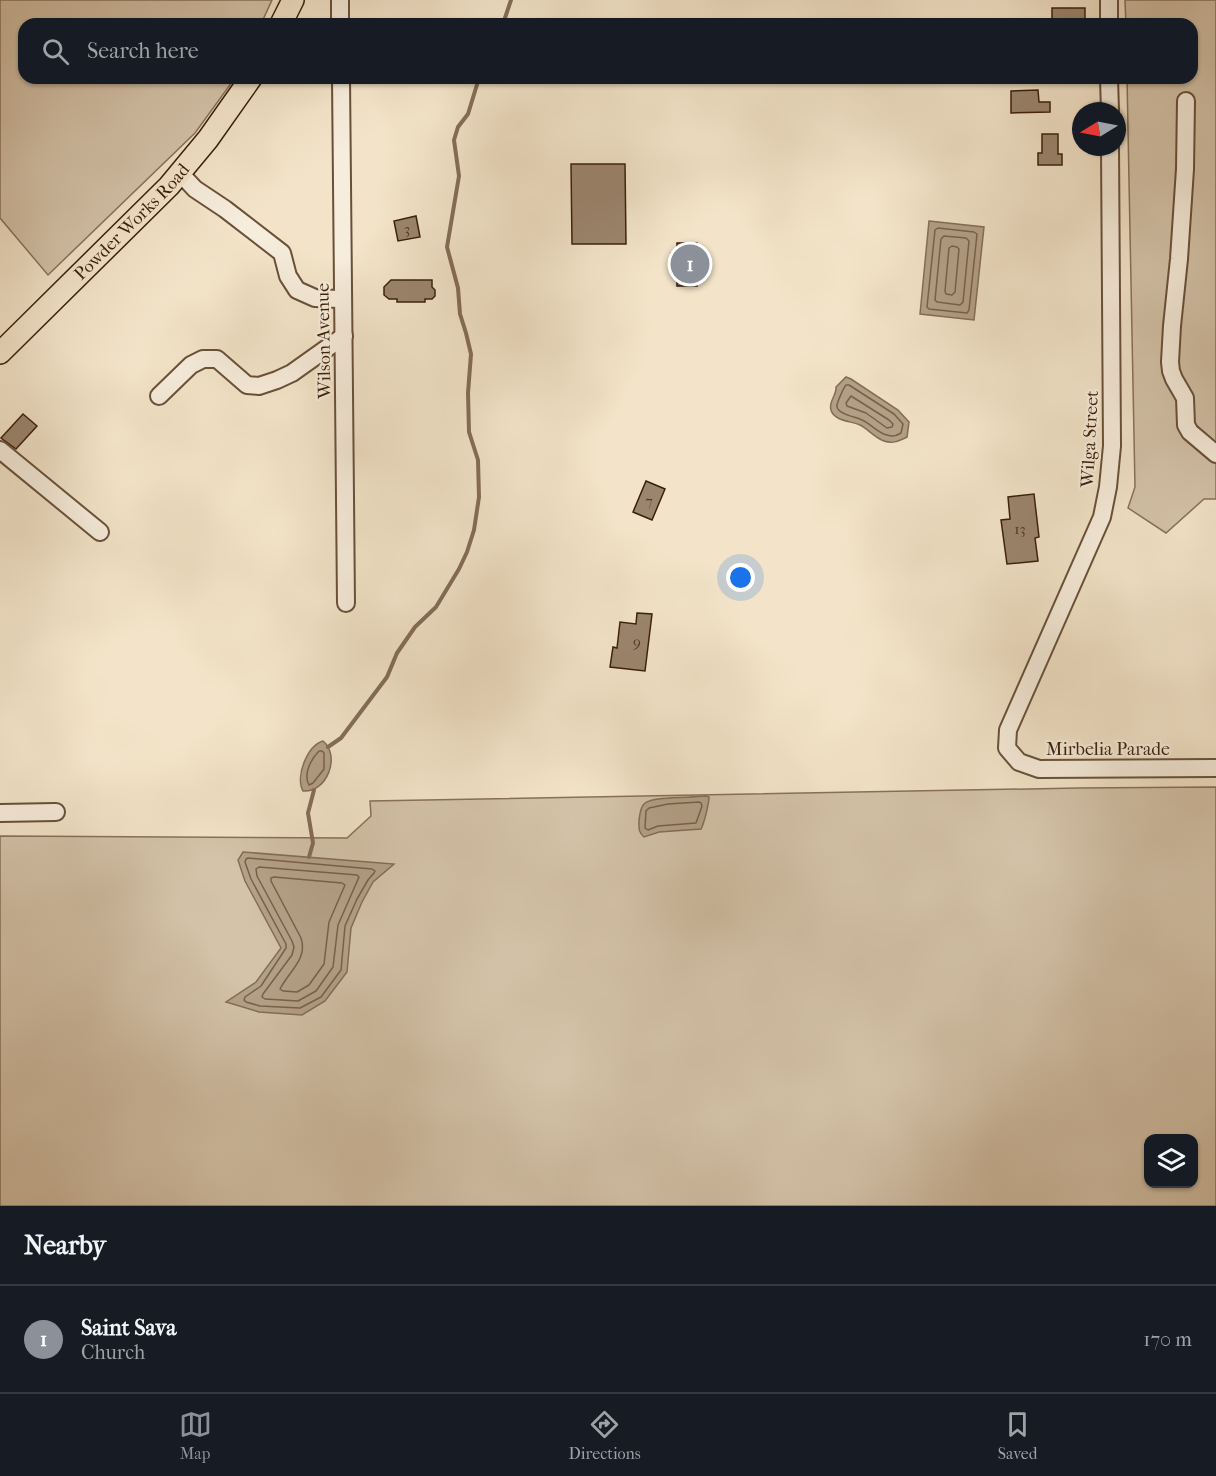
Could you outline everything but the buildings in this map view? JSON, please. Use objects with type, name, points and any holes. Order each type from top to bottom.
[{"type":"main road","points":[[284,18],[293,0]]},
{"type":"main road","name":"Powder Works Road","points":[[0,353],[169,186],[208,139],[247,84]]},
{"type":"street","points":[[340,0],[340,18]]},
{"type":"street","points":[[1109,0],[1109,18]]},
{"type":"street","name":"Wilson Avenue","points":[[341,84],[346,603]]},
{"type":"street","points":[[1109,84],[1110,102]]},
{"type":"street","points":[[1186,101],[1185,169],[1170,362],[1174,379],[1185,398],[1186,425],[1190,432],[1216,454]]},
{"type":"street","name":"Wilga Street","points":[[1007,748],[1008,730],[1102,517],[1108,487],[1112,446],[1110,156]]},
{"type":"street","points":[[180,173],[195,189],[282,253],[288,276],[297,290],[315,298],[338,299],[343,302]]},
{"type":"street","points":[[159,396],[190,365],[203,359],[217,359],[247,385],[259,386],[277,381],[344,336]]},
{"type":"street","points":[[0,450],[100,532]]},
{"type":"street","name":"Mirbelia Parade","points":[[1007,748],[1019,762],[1039,769],[1216,768]]},
{"type":"street","points":[[0,813],[56,813]]},
{"type":"shaded area","points":[[0,0],[272,0],[264,18],[18,18],[18,84],[231,84],[195,133],[48,275],[0,218]]},
{"type":"shaded area","points":[[1125,0],[1216,0],[1216,499],[1204,499],[1166,533],[1128,508],[1135,487],[1127,84],[1198,84],[1198,18],[1126,18]]},
{"type":"shaded area","points":[[1216,787],[1216,1206],[0,1206],[0,836],[347,838],[371,816],[370,801]]},
{"type":"water","points":[[929,221],[984,227],[974,320],[920,314]]},
{"type":"water","points":[[846,377],[898,410],[909,422],[907,437],[899,441],[887,442],[860,425],[833,414],[831,404],[836,387]]},
{"type":"water","points":[[323,741],[331,755],[329,772],[319,786],[303,791],[300,778],[304,763],[312,749]]},
{"type":"water","points":[[706,796],[709,800],[701,829],[659,832],[644,837],[641,833],[640,815],[645,803],[665,798]]},
{"type":"water","points":[[243,852],[394,864],[373,882],[362,902],[351,928],[347,972],[325,1001],[302,1015],[259,1012],[226,1002],[256,982],[281,948],[245,881],[238,860]]},
{"type":"waterway","points":[[505,18],[511,0]]},
{"type":"waterway","points":[[328,747],[341,738],[387,677],[397,653],[415,627],[436,607],[459,569],[474,530],[479,497],[478,460],[469,432],[468,393],[471,354],[460,314],[458,288],[447,247],[459,176],[454,140],[458,127],[468,114],[477,84]]},
{"type":"waterway","points":[[309,857],[313,843],[308,813],[314,790]]},
{"type":"place","name":"Saint Sava","points":[[690,264]]}]
